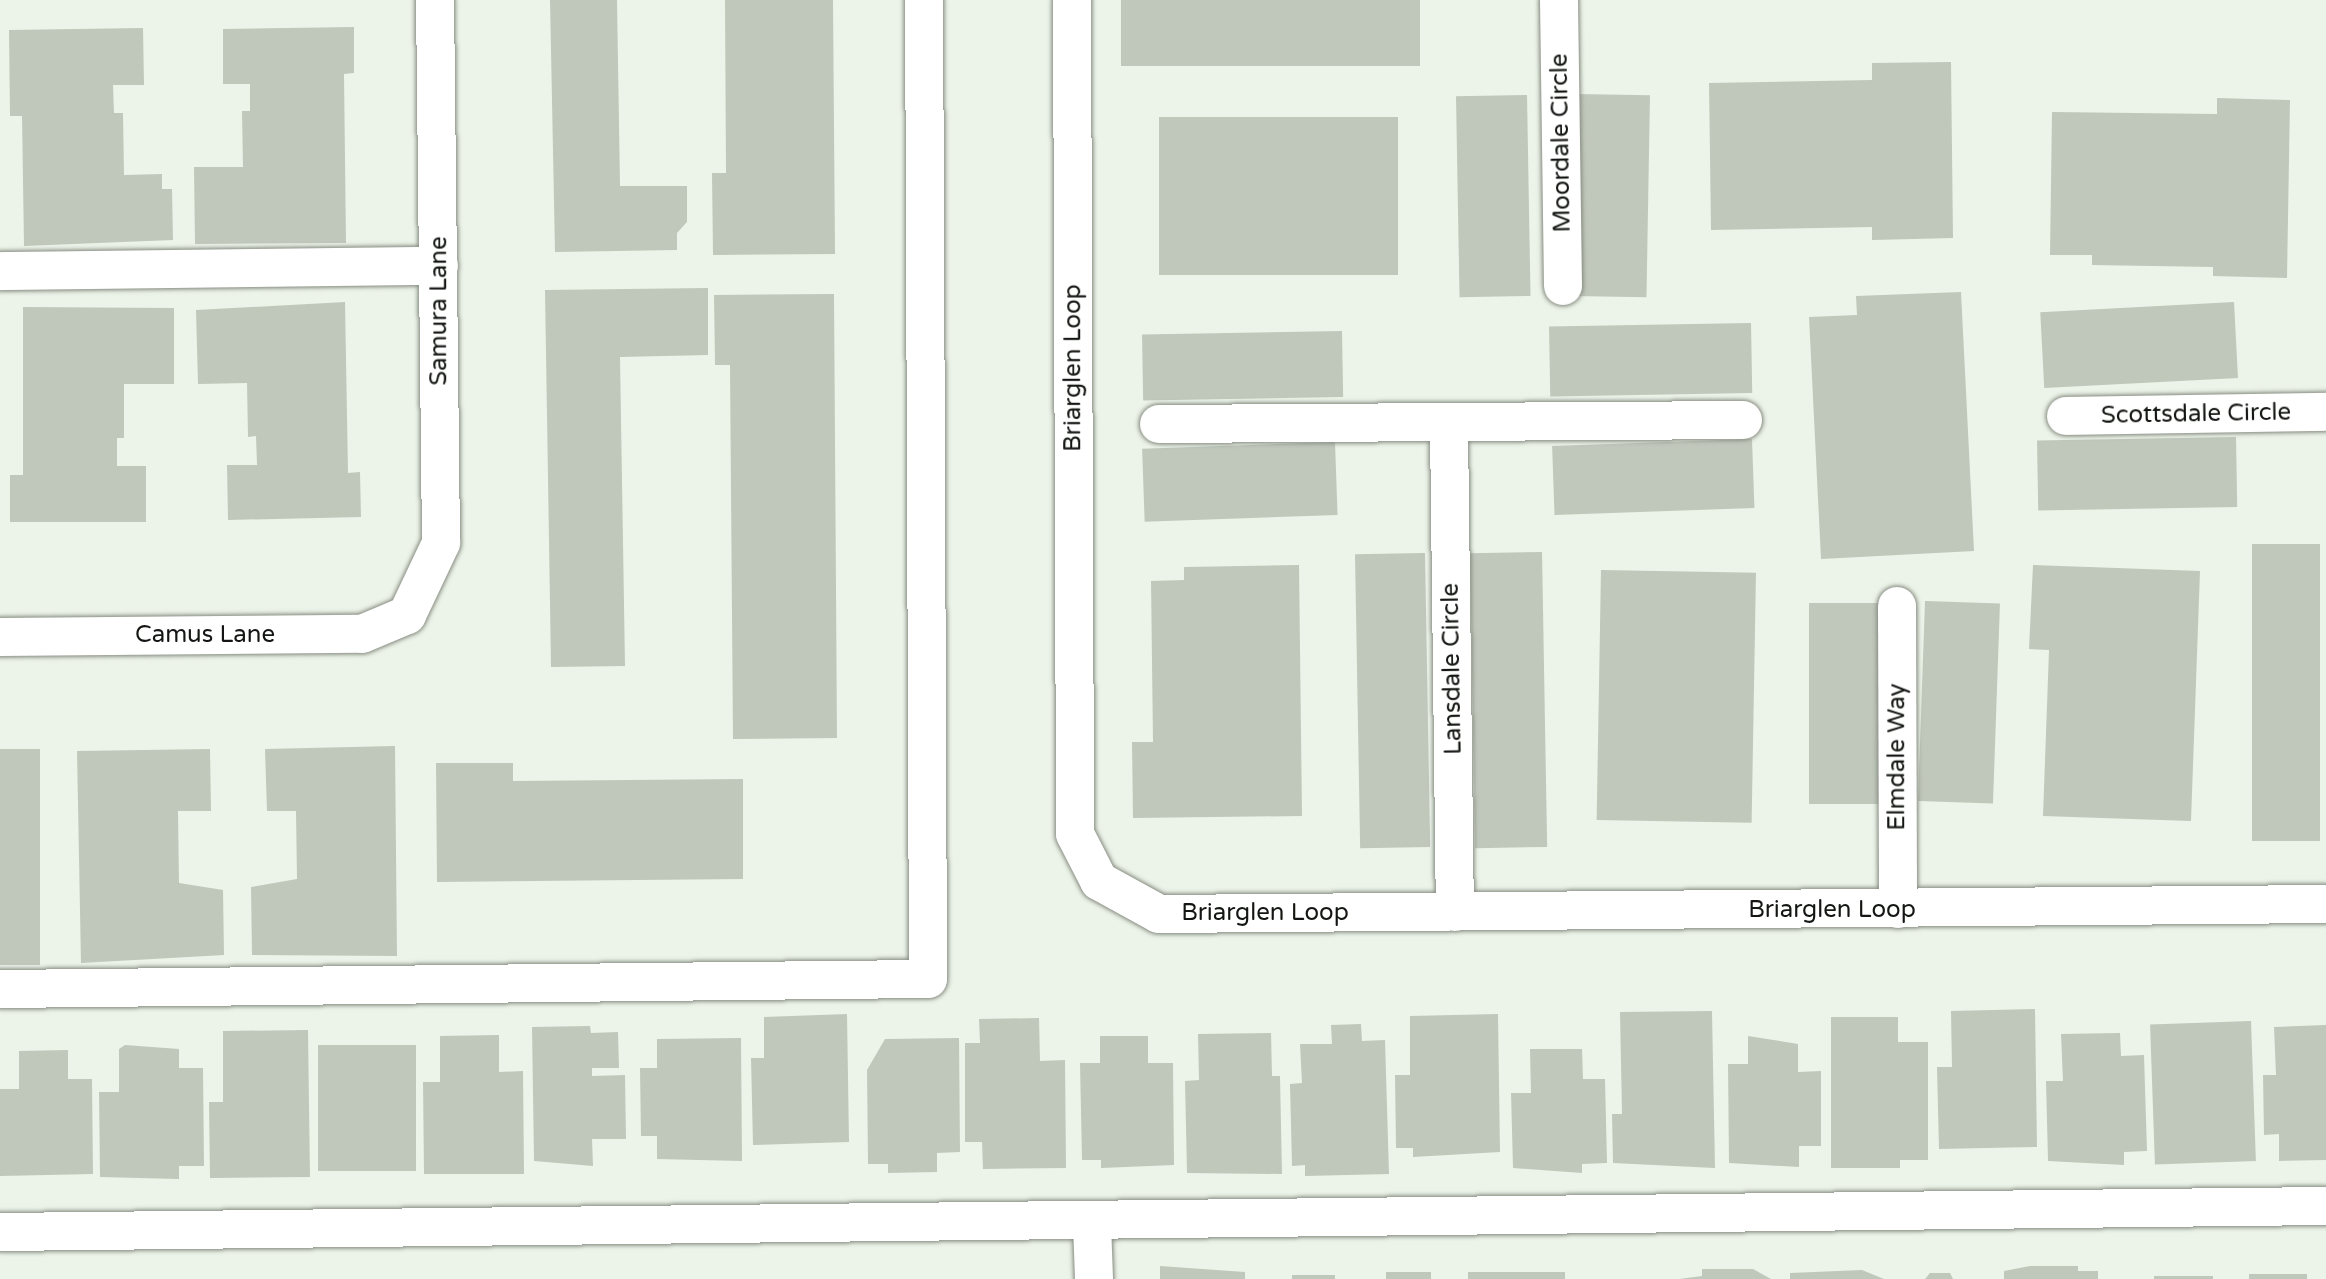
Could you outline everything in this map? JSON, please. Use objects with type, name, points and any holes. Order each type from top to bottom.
[{"type":"street","name":"Samura Lane","points":[[407,615],[441,544],[435,0]]},
{"type":"street","points":[[0,989],[928,979],[924,0]]},
{"type":"street","name":"Briarglen Loop","points":[[1072,0],[1075,834],[1085,860],[1099,881],[1159,914],[2326,904]]},
{"type":"street","name":"Moordale Circle","points":[[1559,0],[1563,286]]},
{"type":"street","points":[[0,271],[439,266]]},
{"type":"street","name":"Scottsdale Circle","points":[[2066,416],[2326,412]]},
{"type":"street","points":[[1159,425],[1449,427],[1743,420]]},
{"type":"street","name":"Lansdale Circle","points":[[1449,427],[1455,912]]},
{"type":"street","name":"Elmdale Way","points":[[1897,606],[1898,909]]},
{"type":"street","name":"Camus Lane","points":[[0,637],[362,634],[407,615]]},
{"type":"street","points":[[0,1232],[1092,1224],[2326,1206]]},
{"type":"street","points":[[1092,1224],[1094,1279]]},
{"type":"building","points":[[550,0],[617,0],[620,186],[687,186],[687,222],[677,233],[677,250],[555,252]]},
{"type":"building","points":[[725,0],[833,0],[835,254],[713,255],[712,173],[726,173]]},
{"type":"building","points":[[1121,0],[1420,0],[1420,66],[1121,66]]},
{"type":"building","points":[[354,27],[354,73],[344,74],[346,243],[195,244],[194,167],[243,167],[242,111],[250,111],[250,84],[223,84],[223,29]]},
{"type":"building","points":[[143,28],[144,85],[113,85],[114,113],[123,113],[124,175],[162,174],[162,189],[172,189],[173,240],[24,246],[22,116],[10,116],[9,30]]},
{"type":"building","points":[[1951,62],[1953,238],[1872,240],[1872,227],[1711,230],[1709,83],[1872,80],[1872,63]]},
{"type":"building","points":[[1576,94],[1650,95],[1646,297],[1572,296]]},
{"type":"building","points":[[1527,95],[1531,296],[1460,297],[1456,96]]},
{"type":"building","points":[[2217,98],[2290,100],[2287,278],[2213,276],[2213,267],[2092,265],[2092,255],[2050,255],[2052,112],[2217,114]]},
{"type":"building","points":[[1159,117],[1398,117],[1398,275],[1159,275]]},
{"type":"building","points":[[708,288],[708,355],[620,357],[625,666],[551,667],[545,290]]},
{"type":"building","points":[[1961,292],[1974,551],[1821,559],[1809,317],[1857,315],[1856,296]]},
{"type":"building","points":[[834,294],[837,738],[733,739],[730,365],[715,365],[714,295]]},
{"type":"building","points":[[345,302],[348,473],[360,472],[361,517],[228,520],[227,465],[257,465],[256,436],[248,437],[247,383],[198,384],[196,310]]},
{"type":"building","points":[[2234,302],[2238,378],[2044,388],[2040,312]]},
{"type":"building","points":[[23,307],[174,308],[174,384],[124,384],[124,438],[117,438],[117,466],[146,466],[146,522],[10,522],[10,475],[23,475]]},
{"type":"building","points":[[1751,323],[1752,393],[1550,397],[1549,327]]},
{"type":"building","points":[[1342,331],[1343,397],[1143,400],[1142,334]]},
{"type":"building","points":[[2236,437],[2237,507],[2038,510],[2037,440]]},
{"type":"building","points":[[1752,439],[1754,508],[1555,515],[1552,446]]},
{"type":"building","points":[[1335,442],[1338,515],[1145,522],[1142,449]]},
{"type":"building","points":[[2252,544],[2320,544],[2320,841],[2252,841]]},
{"type":"building","points":[[1542,552],[1547,847],[1475,848],[1470,553]]},
{"type":"building","points":[[1425,553],[1430,847],[1360,848],[1355,554]]},
{"type":"building","points":[[1299,565],[1302,816],[1133,818],[1132,742],[1153,742],[1151,581],[1184,580],[1184,567]]},
{"type":"building","points":[[2033,565],[2200,571],[2191,821],[2043,816],[2049,650],[2029,649]]},
{"type":"building","points":[[1601,570],[1756,573],[1752,823],[1597,820]]},
{"type":"building","points":[[1925,601],[2000,604],[1993,803],[1918,801]]},
{"type":"building","points":[[1809,603],[1879,603],[1879,804],[1809,804]]},
{"type":"building","points":[[395,746],[397,956],[252,955],[251,887],[297,879],[296,811],[267,811],[265,749]]},
{"type":"building","points":[[0,749],[40,749],[40,965],[0,965]]},
{"type":"building","points":[[210,749],[211,811],[178,811],[179,883],[223,890],[224,955],[81,963],[77,751]]},
{"type":"building","points":[[436,763],[513,763],[513,781],[743,779],[743,879],[437,882]]},
{"type":"building","points":[[2035,1009],[2037,1147],[1939,1149],[1937,1067],[1952,1067],[1951,1011]]},
{"type":"building","points":[[1712,1011],[1715,1168],[1613,1163],[1612,1114],[1622,1114],[1620,1012]]},
{"type":"building","points":[[847,1014],[849,1142],[753,1145],[751,1058],[764,1058],[764,1017]]},
{"type":"building","points":[[1498,1014],[1500,1152],[1413,1157],[1413,1148],[1396,1148],[1395,1075],[1410,1075],[1410,1016]]},
{"type":"building","points":[[1831,1017],[1898,1017],[1898,1042],[1928,1042],[1928,1160],[1900,1160],[1900,1168],[1831,1168]]},
{"type":"building","points":[[1039,1018],[1040,1061],[1065,1060],[1066,1168],[983,1169],[982,1142],[965,1142],[965,1043],[980,1043],[979,1019]]},
{"type":"building","points":[[2251,1021],[2256,1161],[2155,1164],[2150,1025]]},
{"type":"building","points":[[1361,1024],[1362,1041],[1385,1040],[1389,1174],[1305,1176],[1305,1165],[1292,1166],[1290,1084],[1302,1083],[1300,1044],[1332,1044],[1331,1025]]},
{"type":"building","points":[[2326,1025],[2326,1160],[2279,1161],[2279,1134],[2264,1135],[2263,1075],[2276,1075],[2274,1027]]},
{"type":"building","points":[[590,1026],[591,1033],[618,1032],[619,1068],[592,1068],[592,1076],[625,1075],[626,1139],[592,1139],[593,1166],[534,1161],[532,1027]]},
{"type":"building","points":[[308,1030],[310,1177],[210,1178],[209,1102],[223,1102],[223,1031]]},
{"type":"building","points":[[1271,1033],[1272,1076],[1280,1076],[1282,1174],[1187,1173],[1185,1081],[1199,1080],[1198,1034]]},
{"type":"building","points":[[2120,1033],[2121,1056],[2144,1055],[2147,1151],[2124,1152],[2124,1165],[2048,1161],[2046,1081],[2063,1081],[2061,1034]]},
{"type":"building","points":[[499,1035],[499,1072],[523,1071],[524,1174],[424,1174],[423,1082],[440,1082],[440,1036]]},
{"type":"building","points":[[1100,1036],[1148,1036],[1148,1063],[1173,1063],[1174,1165],[1101,1168],[1101,1160],[1082,1160],[1080,1063],[1100,1063]]},
{"type":"building","points":[[1748,1036],[1798,1044],[1798,1072],[1821,1071],[1821,1146],[1799,1146],[1799,1167],[1729,1163],[1728,1064],[1748,1064]]},
{"type":"building","points":[[741,1038],[742,1161],[657,1159],[657,1136],[641,1136],[640,1068],[657,1068],[657,1039]]},
{"type":"building","points":[[959,1038],[960,1152],[937,1153],[937,1172],[888,1173],[888,1164],[868,1164],[867,1070],[885,1039]]},
{"type":"building","points":[[125,1045],[179,1049],[179,1068],[203,1068],[204,1166],[179,1166],[179,1179],[100,1177],[99,1092],[119,1092],[119,1049]]},
{"type":"building","points":[[318,1045],[416,1045],[416,1171],[318,1171]]},
{"type":"building","points":[[1530,1049],[1582,1049],[1583,1079],[1605,1079],[1607,1163],[1582,1164],[1582,1173],[1513,1168],[1511,1093],[1531,1093]]},
{"type":"building","points":[[68,1050],[68,1079],[92,1079],[93,1174],[0,1176],[0,1089],[19,1089],[19,1051]]},
{"type":"building","points":[[1160,1266],[1245,1272],[1245,1279],[1160,1279]]},
{"type":"building","points":[[2030,1266],[2078,1266],[2078,1271],[2098,1271],[2098,1279],[2004,1279],[2004,1271]]},
{"type":"building","points":[[1702,1269],[1753,1269],[1771,1279],[1679,1279],[1702,1276]]},
{"type":"building","points":[[1862,1270],[1884,1279],[1790,1279],[1790,1273]]},
{"type":"building","points":[[1386,1272],[1431,1272],[1431,1279],[1386,1279]]},
{"type":"building","points":[[1468,1272],[1565,1272],[1565,1279],[1468,1279]]},
{"type":"building","points":[[1930,1273],[1950,1273],[1953,1279],[1925,1279]]},
{"type":"building","points":[[2249,1274],[2307,1274],[2307,1279],[2249,1279]]},
{"type":"building","points":[[1292,1275],[1335,1275],[1335,1279],[1292,1279]]},
{"type":"building","points":[[2154,1276],[2213,1276],[2213,1279],[2154,1279]]}]
